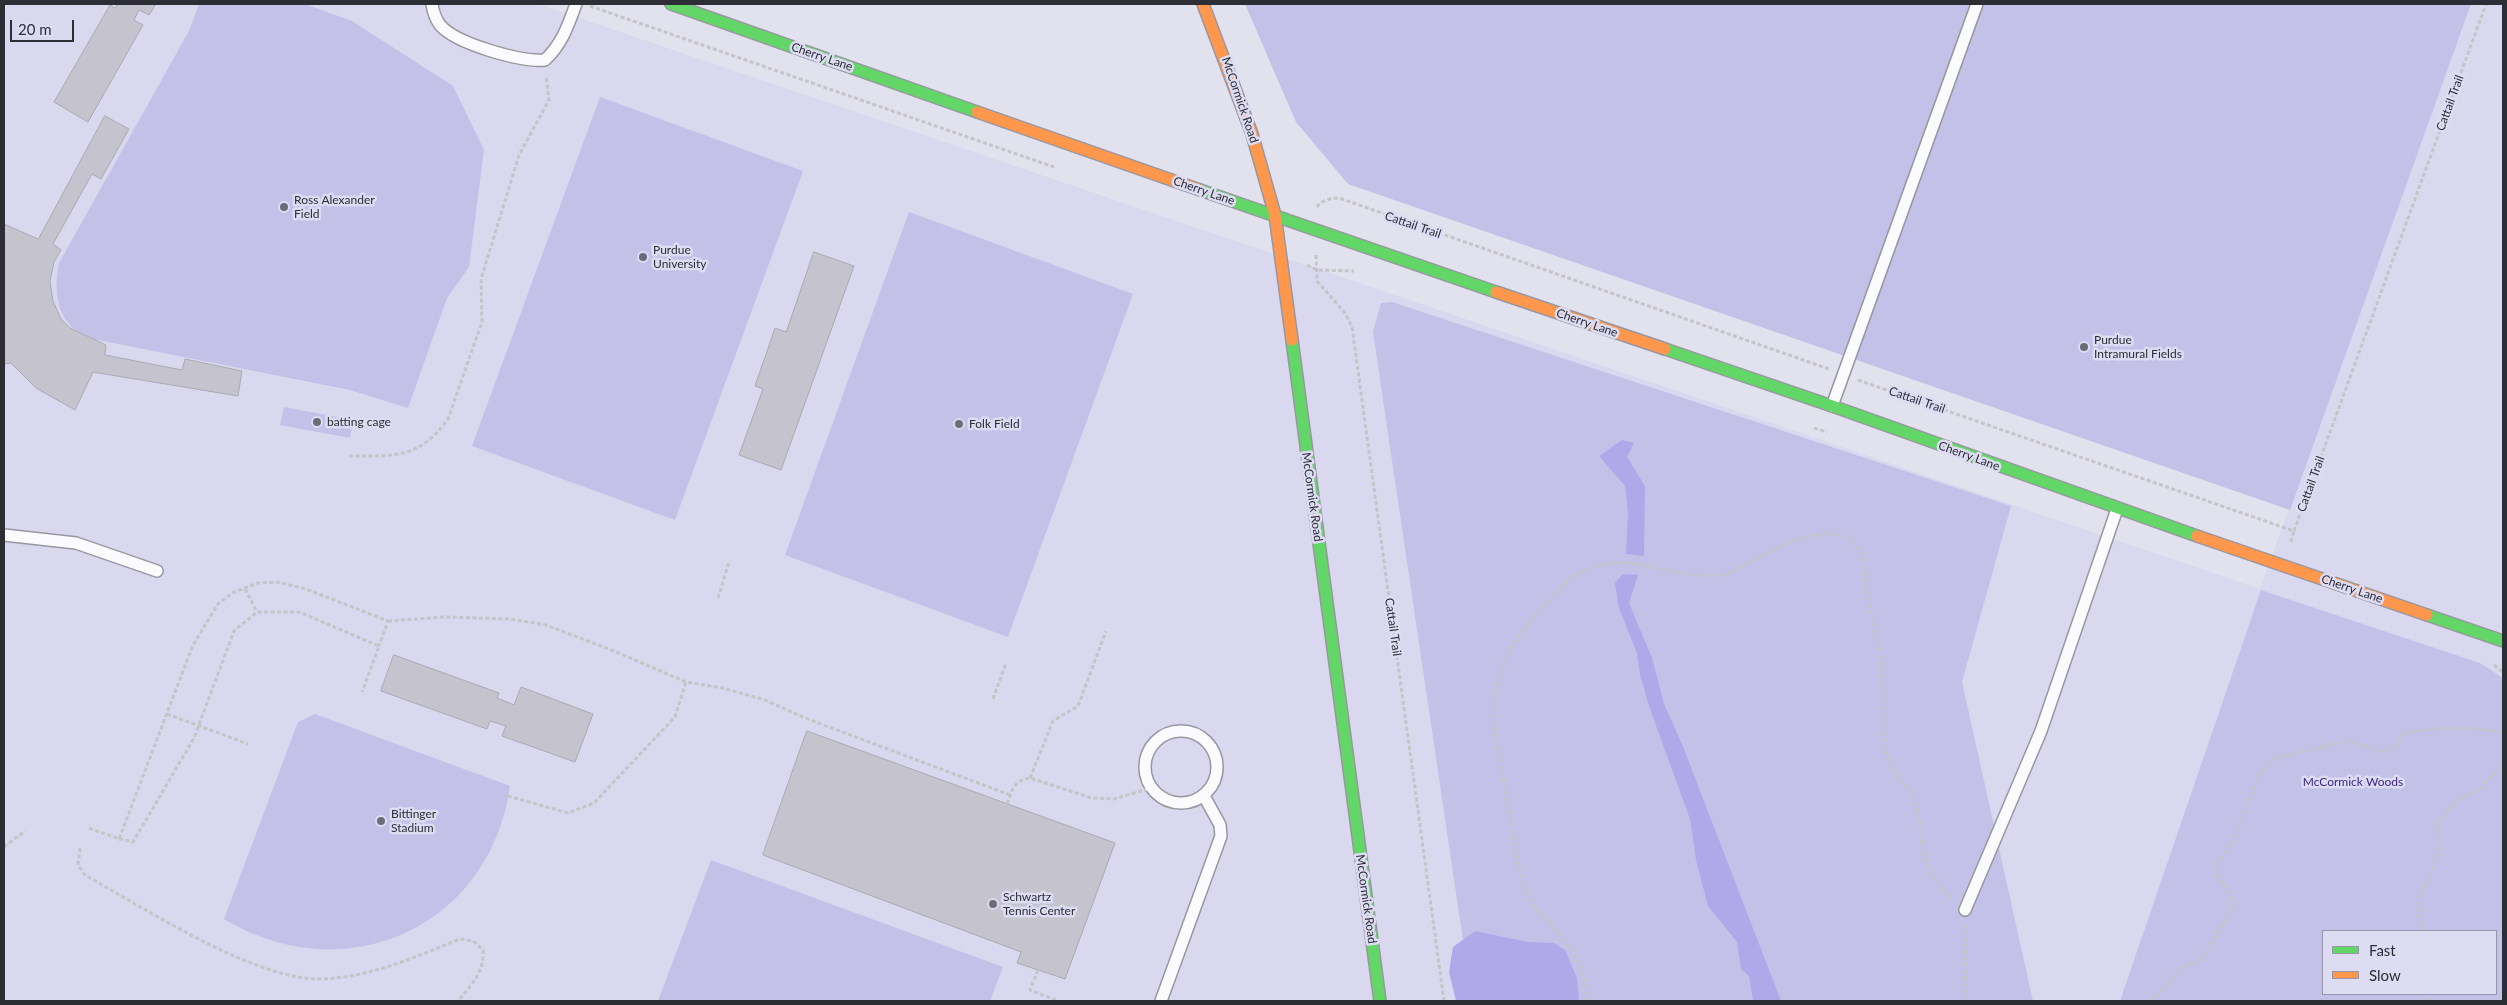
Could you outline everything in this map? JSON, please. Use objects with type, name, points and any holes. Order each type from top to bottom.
[{"type":"street","name":"Cherry Lane","points":[[671,4],[1275,215],[1832,406],[2117,509],[2503,641]]},
{"type":"street","name":"McCormick Road","points":[[1203,4],[1252,134],[1275,215],[1380,1001]]},
{"type":"lane","points":[[432,4],[434,15],[441,26],[457,37],[506,56],[530,61],[545,60],[563,39],[576,4]]},
{"type":"lane","points":[[1832,406],[1978,4]]},
{"type":"lane","points":[[1965,910],[2041,731],[2117,509]]},
{"type":"lane","points":[[4,535],[76,543],[157,571]]},
{"type":"lane","points":[[1186,731],[1194,733],[1207,742],[1214,752],[1217,763],[1216,775],[1212,786],[1204,796],[1193,802],[1181,804],[1159,796],[1151,788],[1146,777],[1144,765],[1153,743],[1162,736],[1173,732],[1186,731]]},
{"type":"lane","points":[[1161,1001],[1221,836],[1220,825],[1204,796]]},
{"type":"path","points":[[585,4],[1059,169]]},
{"type":"path","name":"Cattail Trail","points":[[1859,380],[2294,531],[2486,4]]},
{"type":"path","points":[[349,456],[396,456],[424,446],[448,419],[482,322],[481,279],[519,155],[549,100],[545,60]]},
{"type":"path","name":"Cattail Trail","points":[[1315,212],[1319,204],[1334,198],[1340,198],[1827,369]]},
{"type":"path","points":[[1280,251],[1317,270]]},
{"type":"path","name":"Cattail Trail","points":[[1316,264],[1317,281],[1346,313],[1352,327],[1444,1001]]},
{"type":"path","points":[[1588,1001],[1586,978],[1572,948],[1533,904],[1518,867],[1510,810],[1497,750],[1493,698],[1503,662],[1525,626],[1555,594],[1586,569],[1610,562],[1639,564],[1701,576],[1730,573],[1784,544],[1810,535],[1835,534],[1853,542],[1862,553],[1868,597],[1881,656],[1885,750],[1892,769],[1908,788],[1916,804],[1925,857],[1935,879],[1952,900],[1965,910],[1966,1001]]},
{"type":"path","points":[[718,598],[729,562]]},
{"type":"path","points":[[119,839],[193,645],[207,618],[234,592],[258,583],[277,582],[306,589],[388,621],[445,617],[510,619],[546,625],[614,651],[686,682],[723,688],[765,700],[805,718],[1010,795]]},
{"type":"path","points":[[245,588],[257,612]]},
{"type":"path","points":[[89,828],[132,842],[194,738],[234,631],[257,612],[299,612],[379,646]]},
{"type":"path","points":[[362,692],[388,621]]},
{"type":"path","points":[[1030,778],[1053,721],[1078,706],[1106,631]]},
{"type":"path","points":[[993,699],[1006,663]]},
{"type":"path","points":[[508,796],[568,813],[594,803],[675,717],[686,682]]},
{"type":"path","points":[[167,714],[199,724],[248,744]]},
{"type":"path","points":[[2152,1001],[2186,965],[2200,962],[2234,906],[2231,896],[2216,874],[2217,865],[2230,844],[2260,774],[2273,759],[2348,741],[2383,752],[2396,746],[2404,733],[2434,728],[2473,728],[2503,732]]},
{"type":"path","points":[[2422,930],[2418,899],[2428,880],[2440,848],[2437,823],[2456,801],[2478,790],[2503,765]]},
{"type":"path","points":[[1007,804],[1014,786],[1020,779],[1030,778],[1092,798],[1114,799],[1151,788]]},
{"type":"path","points":[[4,847],[25,831]]},
{"type":"path","points":[[80,848],[78,865],[85,875],[235,956],[273,971],[321,979],[384,969],[460,939],[473,941],[483,950],[484,962],[475,980],[458,1001]]},
{"type":"path","points":[[1038,970],[1030,990],[1058,1001]]},
{"type":"shaded area","name":"Purdue University","points":[[4,4],[538,4],[2260,589],[2471,4],[2503,4],[2503,1001],[4,1001]]},
{"type":"shaded area","points":[[1622,440],[1634,443],[1627,457],[1645,486],[1644,556],[1626,554],[1628,513],[1625,486],[1599,456]]},
{"type":"shaded area","points":[[1623,574],[1638,575],[1629,603],[1652,658],[1664,704],[1682,744],[1781,1001],[1753,1001],[1749,976],[1741,969],[1737,942],[1708,906],[1696,860],[1690,819],[1650,709],[1640,675],[1637,653],[1619,608],[1615,583]]},
{"type":"shaded area","points":[[1475,931],[1528,942],[1554,943],[1565,950],[1577,978],[1579,1001],[1456,1001],[1449,972],[1453,947]]},
{"type":"green space","name":"Ross Alexander Field","points":[[199,4],[305,4],[352,21],[453,86],[484,150],[469,267],[447,298],[408,408],[350,390],[93,339],[74,329],[64,317],[57,295],[59,263],[189,31]]},
{"type":"green space","name":"Purdue Intramural Fields","points":[[1245,4],[2471,4],[2290,510],[1348,184],[1296,122]]},
{"type":"green space","points":[[600,97],[803,171],[675,520],[472,446]]},
{"type":"green space","name":"Folk Field","points":[[909,212],[1133,294],[1008,637],[785,555]]},
{"type":"green space","points":[[1392,302],[2011,506],[1962,682],[2033,1001],[1472,1001],[1373,332],[1381,303]]},
{"type":"green space","name":"batting cage","points":[[284,407],[353,420],[350,438],[280,425]]},
{"type":"green space","name":"McCormick Woods","points":[[2261,590],[2480,663],[2503,678],[2503,1001],[2120,1001]]},
{"type":"green space","name":"Bittinger Stadium","points":[[315,714],[510,786],[497,835],[474,877],[443,910],[405,933],[362,946],[317,949],[270,940],[224,919],[298,722]]},
{"type":"green space","points":[[711,860],[1003,967],[990,1001],[658,1001]]},
{"type":"building","points":[[118,4],[156,4],[149,15],[139,10],[134,20],[143,25],[88,122],[54,102],[110,5],[115,8]]},
{"type":"building","points":[[105,116],[129,129],[101,179],[92,174],[53,244],[61,250],[54,262],[50,281],[53,301],[61,319],[70,328],[106,345],[105,355],[182,370],[185,359],[242,371],[238,396],[93,372],[75,410],[36,388],[11,363],[4,364],[4,224],[38,239]]},
{"type":"building","points":[[814,252],[854,266],[781,470],[739,455],[763,389],[755,386],[775,328],[786,332]]},
{"type":"building","points":[[394,655],[499,693],[497,698],[514,705],[521,687],[593,714],[575,762],[502,736],[506,726],[490,721],[487,729],[381,691]]},
{"type":"building","name":"Schwartz Tennis Center","points":[[807,731],[1115,843],[1065,979],[1017,963],[1021,952],[763,855]]},
{"type":"traffic: fast","points":[[671,4],[977,112]]},
{"type":"traffic: fast","points":[[1200,190],[1496,292]]},
{"type":"traffic: fast","points":[[1292,340],[1380,1001]]},
{"type":"traffic: fast","points":[[1665,349],[1832,406],[2197,536]]},
{"type":"traffic: fast","points":[[2427,615],[2503,641]]},
{"type":"traffic: slow","points":[[1203,4],[1252,134],[1275,215],[1292,340]]},
{"type":"traffic: slow","points":[[977,112],[1200,190]]},
{"type":"traffic: slow","points":[[1496,292],[1665,349]]},
{"type":"traffic: slow","points":[[2197,536],[2427,615]]},
{"type":"place","name":"Ross Alexander Field","points":[[284,207]]},
{"type":"place","name":"Purdue University","points":[[643,257]]},
{"type":"place","name":"Purdue Intramural Fields","points":[[2084,347]]},
{"type":"place","name":"batting cage","points":[[317,422]]},
{"type":"place","name":"Folk Field","points":[[959,424]]},
{"type":"place","name":"Bittinger Stadium","points":[[381,821]]},
{"type":"place","name":"Schwartz Tennis Center","points":[[993,904]]}]
